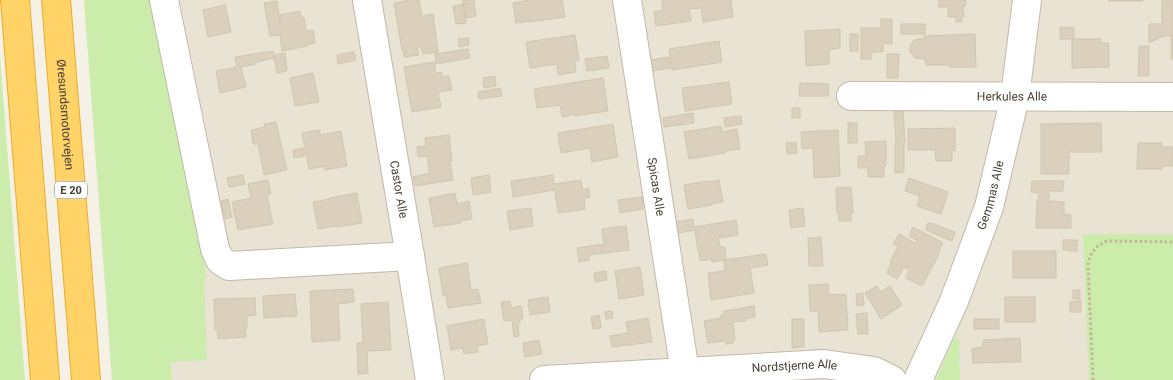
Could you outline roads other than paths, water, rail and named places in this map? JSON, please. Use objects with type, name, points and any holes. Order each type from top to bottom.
[{"type":"highway","points":[[15,0],[45,380]]},
{"type":"highway","name":"Øresundsmotorvejen","points":[[56,0],[86,380]]},
{"type":"street","points":[[164,0],[215,249],[220,260],[229,266],[410,256]]},
{"type":"street","name":"Castor Alle","points":[[366,0],[430,380]]},
{"type":"street","name":"Spicas Alle","points":[[627,0],[685,372]]},
{"type":"street","name":"Gemmas Alle","points":[[918,380],[954,301],[988,207],[1015,97],[1027,0]]},
{"type":"street","name":"Herkules Alle","points":[[851,96],[1173,97]]},
{"type":"street","name":"Nordstjerne Alle","points":[[544,380],[824,364],[874,371],[892,380]]}]
